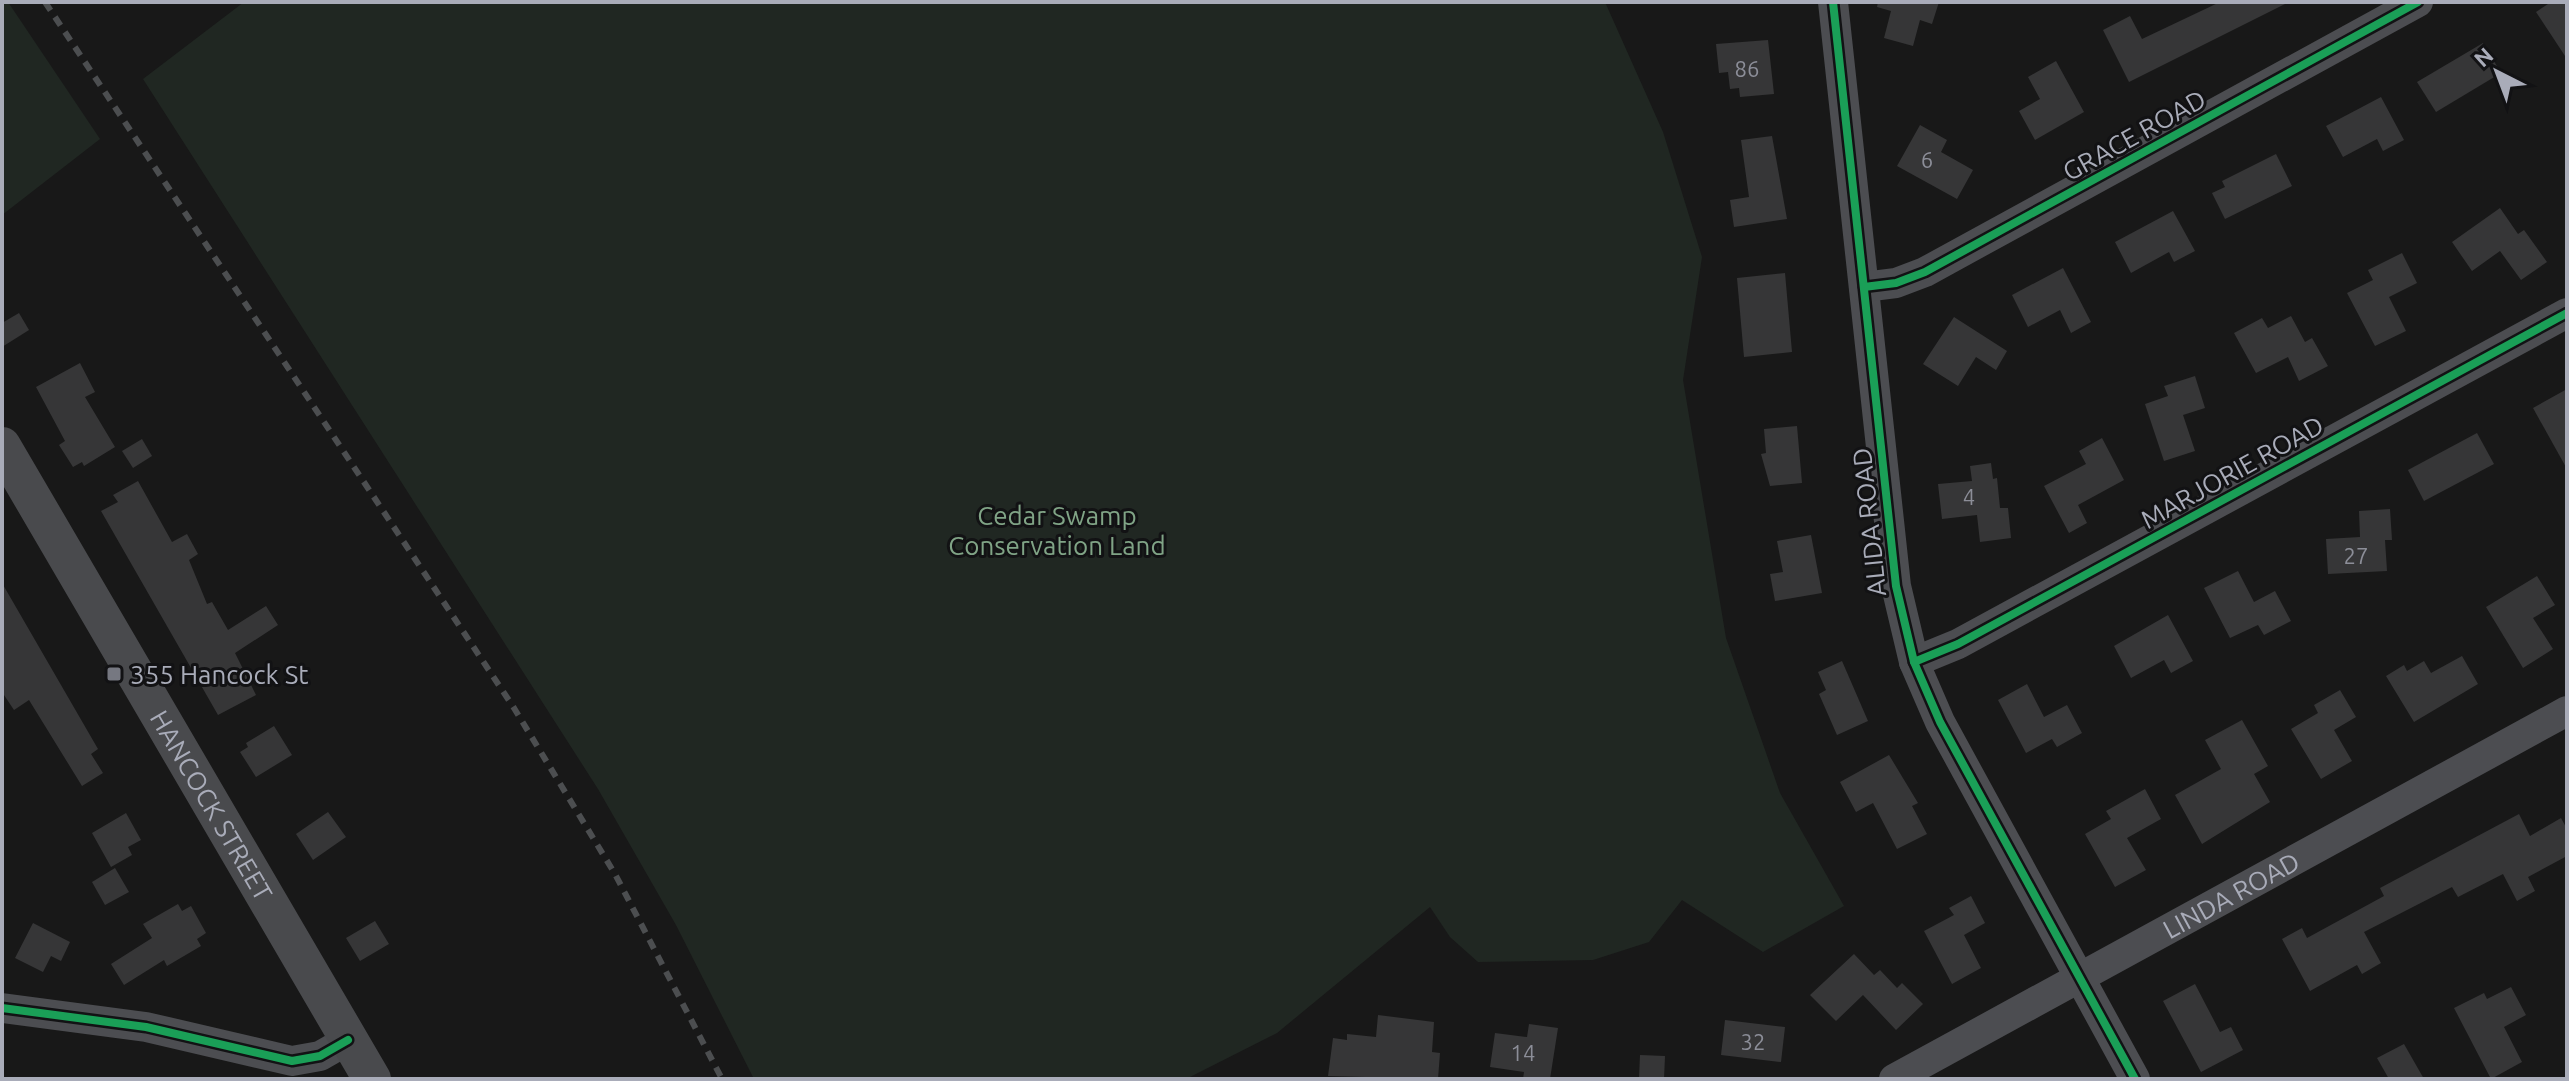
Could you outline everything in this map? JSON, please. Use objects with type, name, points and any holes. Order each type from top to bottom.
[{"type":"main road","name":"HANCOCK STREET","points":[[2,446],[372,1079]]},
{"type":"street","name":"ALIDA ROAD","points":[[1833,2],[1896,586],[1914,662],[1940,722],[2135,1079]]},
{"type":"street","name":"GRACE ROAD","points":[[1864,287],[1896,283],[1925,272],[2418,2]]},
{"type":"street","name":"MARJORIE ROAD","points":[[1914,662],[1958,644],[2567,313]]},
{"type":"street","name":"LINDA ROAD","points":[[1894,1079],[2567,711]]},
{"type":"street","points":[[2,1008],[146,1027],[283,1060],[320,1056],[348,1040]]},
{"type":"green space","points":[[2,2],[8,2],[100,139],[2,215]]},
{"type":"green space","name":"Cedar Swamp Conservation Land","points":[[244,2],[1605,2],[1663,132],[1702,257],[1683,380],[1726,638],[1780,793],[1844,906],[1763,952],[1682,900],[1649,942],[1593,960],[1478,962],[1450,937],[1430,907],[1277,1033],[1186,1079],[754,1079],[676,925],[598,789],[143,79]]},
{"type":"building","points":[[1878,2],[1939,2],[1932,24],[1920,20],[1913,46],[1884,38],[1891,11],[1877,7]]},
{"type":"building","points":[[2220,2],[2289,2],[2129,82],[2103,30],[2130,16],[2142,39]]},
{"type":"building","points":[[2551,2],[2567,2],[2567,59],[2536,12]]},
{"type":"building","points":[[1768,40],[1774,94],[1740,97],[1739,88],[1730,89],[1728,72],[1719,73],[1716,44]]},
{"type":"building","points":[[2483,43],[2501,73],[2436,112],[2417,82]]},
{"type":"building","points":[[2056,61],[2084,112],[2035,140],[2019,111],[2040,99],[2028,77]]},
{"type":"building","points":[[2381,97],[2404,140],[2383,151],[2377,139],[2343,157],[2326,126]]},
{"type":"building","points":[[1920,125],[1947,140],[1941,152],[1973,170],[1957,199],[1897,166]]},
{"type":"building","points":[[1772,136],[1787,219],[1734,227],[1730,200],[1749,197],[1741,140]]},
{"type":"building","points":[[2276,154],[2292,186],[2225,219],[2212,193],[2225,187],[2222,181]]},
{"type":"building","points":[[2500,208],[2518,234],[2524,230],[2547,262],[2521,280],[2500,251],[2472,271],[2452,242]]},
{"type":"building","points":[[2173,211],[2195,251],[2174,262],[2169,252],[2131,273],[2115,242]]},
{"type":"building","points":[[2402,253],[2417,283],[2389,297],[2406,331],[2375,346],[2347,293],[2373,280],[2368,270]]},
{"type":"building","points":[[2063,268],[2091,322],[2071,333],[2060,310],[2028,327],[2012,295]]},
{"type":"building","points":[[1785,273],[1792,352],[1744,357],[1737,278]]},
{"type":"building","points":[[19,313],[29,330],[2,347],[2,323]]},
{"type":"building","points":[[2291,316],[2305,342],[2312,338],[2328,366],[2299,381],[2288,357],[2256,373],[2234,333],[2262,318],[2268,328]]},
{"type":"building","points":[[1954,317],[2007,351],[1996,370],[1976,357],[1958,386],[1923,364]]},
{"type":"building","points":[[80,363],[95,392],[85,397],[115,447],[84,466],[82,462],[73,467],[59,445],[65,441],[36,387]]},
{"type":"building","points":[[2195,376],[2205,408],[2183,415],[2195,451],[2164,461],[2145,404],[2168,396],[2164,386]]},
{"type":"building","points":[[2567,389],[2567,469],[2533,408]]},
{"type":"building","points":[[1797,426],[1802,483],[1770,486],[1761,454],[1766,453],[1764,429]]},
{"type":"building","points":[[2477,433],[2494,464],[2424,501],[2408,470]]},
{"type":"building","points":[[2102,438],[2124,480],[2078,505],[2087,523],[2069,533],[2044,486],[2086,464],[2079,451]]},
{"type":"building","points":[[142,439],[152,456],[133,468],[122,451]]},
{"type":"building","points":[[1991,463],[1993,479],[1997,478],[2000,508],[2008,508],[2011,538],[1980,542],[1977,515],[1942,519],[1938,484],[1972,481],[1970,466]]},
{"type":"building","points":[[138,481],[172,542],[187,534],[198,554],[189,560],[207,604],[212,602],[228,630],[266,606],[278,625],[235,653],[256,695],[218,715],[101,511],[118,502],[113,495]]},
{"type":"building","points":[[2390,509],[2392,540],[2385,540],[2387,571],[2328,574],[2326,539],[2360,537],[2359,511]]},
{"type":"building","points":[[1811,535],[1822,593],[1775,601],[1770,574],[1783,572],[1777,541]]},
{"type":"building","points":[[2238,571],[2254,602],[2275,591],[2291,621],[2264,635],[2258,625],[2230,638],[2204,588]]},
{"type":"building","points":[[2537,576],[2555,605],[2533,618],[2553,649],[2523,668],[2486,607]]},
{"type":"building","points":[[2,583],[98,749],[91,754],[103,773],[82,786],[29,700],[14,710],[2,692]]},
{"type":"building","points":[[2168,615],[2193,661],[2171,673],[2164,660],[2131,678],[2114,646]]},
{"type":"building","points":[[2462,656],[2478,684],[2414,722],[2386,676],[2404,665],[2407,671],[2424,661],[2431,673]]},
{"type":"building","points":[[1842,661],[1868,721],[1837,735],[1819,694],[1826,690],[1818,672]]},
{"type":"building","points":[[2027,684],[2044,717],[2067,705],[2082,733],[2057,747],[2052,739],[2026,753],[1998,700]]},
{"type":"building","points":[[2340,690],[2356,717],[2334,730],[2352,761],[2321,779],[2291,729],[2318,713],[2314,705]]},
{"type":"building","points":[[2242,720],[2268,766],[2254,774],[2270,802],[2202,844],[2175,795],[2221,769],[2205,740]]},
{"type":"building","points":[[274,726],[292,755],[256,777],[240,752],[248,747],[246,743]]},
{"type":"building","points":[[1889,755],[1918,803],[1912,806],[1927,834],[1897,849],[1873,803],[1856,812],[1840,782]]},
{"type":"building","points":[[2145,789],[2161,819],[2127,838],[2146,870],[2115,887],[2085,834],[2111,819],[2106,811]]},
{"type":"building","points":[[328,812],[346,837],[313,860],[296,834]]},
{"type":"building","points":[[126,813],[141,840],[128,847],[132,855],[111,867],[92,833]]},
{"type":"building","points":[[2519,814],[2530,836],[2561,818],[2567,829],[2567,856],[2528,877],[2535,891],[2517,901],[2503,874],[2458,897],[2452,887],[2364,932],[2381,963],[2362,974],[2357,965],[2310,991],[2282,939],[2302,928],[2307,938],[2384,896],[2380,888]]},
{"type":"building","points":[[115,868],[129,892],[105,905],[92,882]]},
{"type":"building","points":[[1971,896],[1985,923],[1964,935],[1981,968],[1952,984],[1924,931],[1954,915],[1949,908]]},
{"type":"building","points":[[178,904],[182,911],[191,906],[206,933],[197,939],[201,946],[167,966],[164,960],[124,985],[111,964],[152,938],[143,924]]},
{"type":"building","points":[[375,921],[389,944],[360,961],[346,938]]},
{"type":"building","points":[[33,923],[70,942],[61,961],[51,956],[43,972],[15,958]]},
{"type":"building","points":[[1854,954],[1874,975],[1880,970],[1897,988],[1902,983],[1923,1004],[1896,1030],[1863,995],[1836,1021],[1810,995]]},
{"type":"building","points":[[2195,984],[2220,1032],[2231,1027],[2243,1050],[2201,1072],[2163,1001]]},
{"type":"building","points":[[2511,987],[2526,1015],[2504,1027],[2522,1062],[2491,1079],[2454,1008],[2484,993],[2487,999]]},
{"type":"building","points":[[1378,1015],[1434,1022],[1432,1052],[1440,1053],[1438,1079],[1328,1076],[1333,1038],[1347,1040],[1347,1034],[1376,1037]]},
{"type":"building","points":[[1725,1020],[1785,1027],[1781,1062],[1721,1055]]},
{"type":"building","points":[[1529,1024],[1558,1028],[1550,1079],[1523,1079],[1524,1072],[1490,1067],[1495,1033],[1527,1037]]},
{"type":"building","points":[[2404,1044],[2424,1079],[2389,1079],[2377,1058]]},
{"type":"building","points":[[1640,1055],[1665,1056],[1664,1079],[1639,1079]]},
{"type":"railway","points":[[45,2],[514,708],[615,874],[722,1079]]},
{"type":"cycle path","points":[[1833,2],[1896,586],[1914,662],[1940,722],[2135,1079]]},
{"type":"cycle path","points":[[1864,287],[1896,283],[1925,272],[2418,2]]},
{"type":"cycle path","points":[[1914,662],[1958,644],[2567,313]]},
{"type":"cycle path","points":[[2,1008],[146,1027],[292,1061],[320,1056],[348,1040]]},
{"type":"place","name":"355 Hancock St","points":[[114,674]]}]
